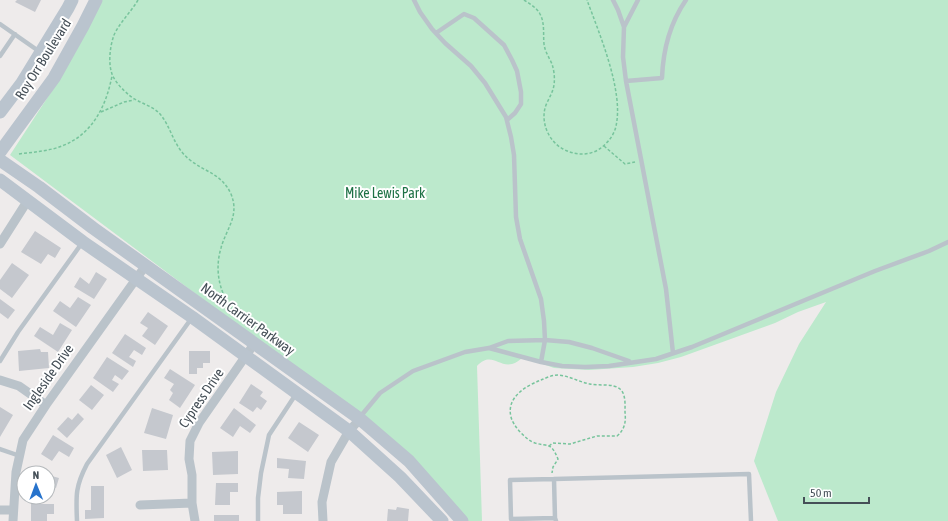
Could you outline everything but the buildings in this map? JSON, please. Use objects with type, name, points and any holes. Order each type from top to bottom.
[{"type":"main road","name":"Roy Orr Boulevard","points":[[0,112],[22,83],[72,0]]},
{"type":"main road","name":"Roy Orr Boulevard","points":[[0,152],[54,78],[96,0]]},
{"type":"main road","name":"North Carrier Parkway","points":[[0,160],[360,419],[409,461],[462,521]]},
{"type":"main road","points":[[0,180],[83,242],[246,356],[349,431],[400,476],[442,521]]},
{"type":"street","points":[[0,244],[28,200]]},
{"type":"street","name":"Ingleside Drive","points":[[13,521],[16,472],[23,440],[46,405],[146,265]]},
{"type":"street","name":"Cypress Drive","points":[[195,521],[192,503],[192,475],[189,459],[190,441],[199,423],[254,344]]},
{"type":"street","points":[[0,380],[19,386],[46,405]]},
{"type":"street","points":[[323,521],[322,502],[331,462],[349,431],[360,419]]},
{"type":"street","points":[[140,505],[192,503]]},
{"type":"street","points":[[0,510],[13,510]]},
{"type":"lane","points":[[414,0],[420,12],[436,33],[471,66],[485,83],[496,98],[507,120],[514,155],[516,217],[520,238],[541,300],[544,321],[545,340],[541,362]]},
{"type":"lane","points":[[613,0],[624,27],[626,82],[666,289],[673,353]]},
{"type":"lane","points":[[624,27],[638,0]]},
{"type":"lane","points":[[626,82],[662,78],[663,60],[667,41],[674,21],[686,0]]},
{"type":"lane","points":[[436,33],[464,14],[474,18],[504,45],[517,71],[521,92],[521,104],[515,113],[507,120]]},
{"type":"lane","points":[[0,24],[40,52]]},
{"type":"lane","points":[[0,56],[15,34]]},
{"type":"lane","points":[[0,361],[18,332],[83,242]]},
{"type":"lane","points":[[489,348],[562,366],[609,366],[656,358],[692,347],[948,242]]},
{"type":"lane","points":[[77,521],[77,485],[87,464],[192,318]]},
{"type":"lane","points":[[360,419],[380,393],[413,371],[465,352],[489,348],[508,342],[545,340],[568,342],[592,348],[630,362]]},
{"type":"lane","points":[[258,521],[258,498],[261,473],[269,435],[297,393]]},
{"type":"lane","points":[[0,449],[20,456]]},
{"type":"lane","points":[[553,479],[556,520],[511,519],[510,480],[748,474],[751,521]]},
{"type":"path","points":[[19,154],[51,149],[72,141],[90,126],[100,112],[107,95],[112,75],[110,60],[114,35],[138,0]]},
{"type":"path","points":[[524,0],[540,14],[544,26],[544,45],[546,54],[552,65],[554,75],[554,86],[544,114],[545,126],[548,134],[555,144],[564,150],[575,154],[587,154],[597,151],[604,146],[616,128],[618,118],[617,104],[608,62],[587,0]]},
{"type":"path","points":[[112,75],[120,86],[135,100],[159,113],[165,120],[172,137],[190,160],[222,179],[228,188],[232,196],[234,210],[232,223],[221,249],[219,272],[224,297],[229,306],[240,319]]},
{"type":"path","points":[[100,112],[124,102],[135,100]]},
{"type":"path","points":[[604,146],[625,164],[641,161]]},
{"type":"path","points":[[549,446],[553,443],[575,444],[597,436],[617,436],[622,431],[626,421],[623,392],[615,386],[589,384],[558,375],[546,378],[522,389],[516,395],[512,403],[511,417],[514,424],[531,440],[549,446],[555,452],[558,459],[553,467],[553,479]]},
{"type":"green space","name":"Mike Lewis Park","points":[[102,0],[948,0],[948,521],[778,521],[754,461],[776,392],[799,344],[826,302],[798,312],[775,323],[681,357],[658,363],[633,367],[589,370],[554,368],[523,357],[512,364],[494,360],[486,360],[482,362],[477,366],[482,521],[467,521],[431,477],[256,339],[10,155],[57,83]]}]
